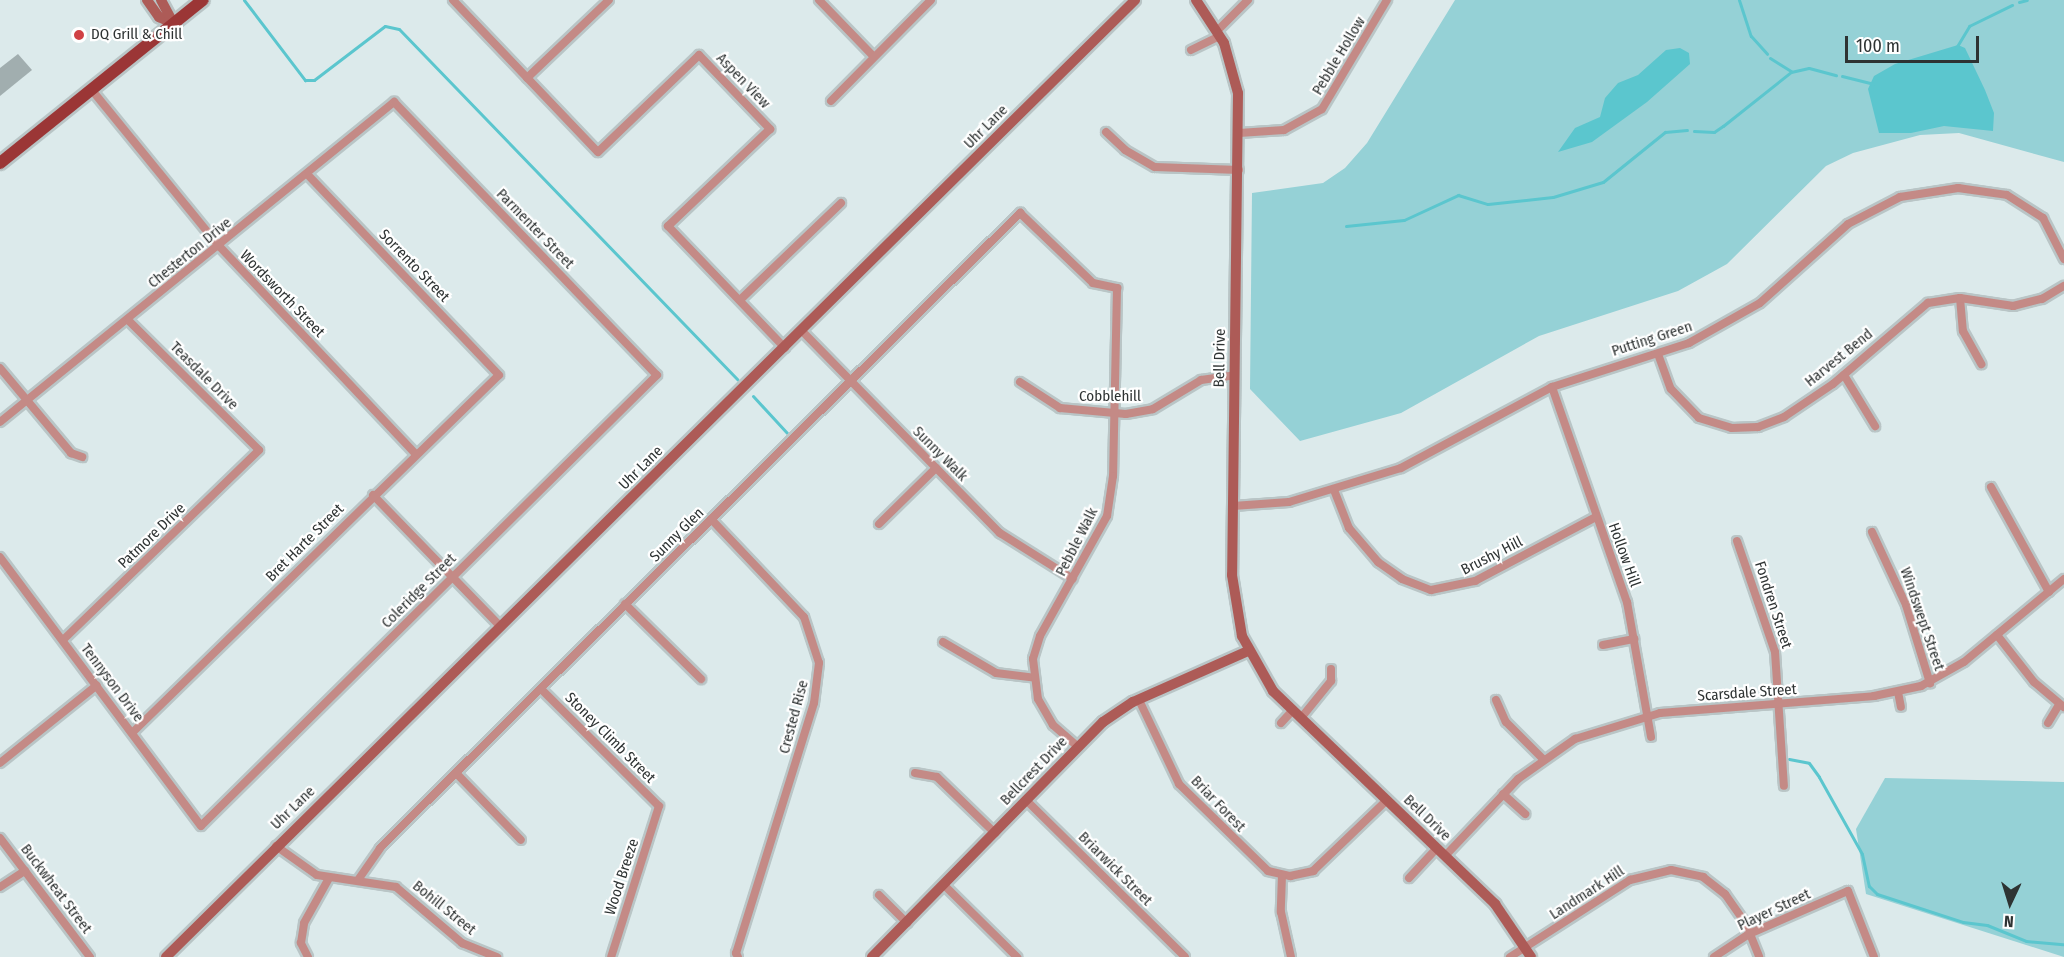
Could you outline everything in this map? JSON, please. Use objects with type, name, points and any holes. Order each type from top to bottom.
[{"type":"main road","points":[[0,162],[203,0]]},
{"type":"street","points":[[147,0],[159,17],[174,24]]},
{"type":"street","points":[[161,0],[174,24]]},
{"type":"street","points":[[527,78],[609,0]]},
{"type":"street","points":[[819,0],[874,57]]},
{"type":"street","points":[[831,101],[931,0]]},
{"type":"street","name":"Uhr Lane","points":[[166,957],[1135,0]]},
{"type":"street","name":"Bell Drive","points":[[1196,0],[1219,33],[1238,93],[1233,595],[1248,651],[1263,677],[1292,711],[1498,907],[1529,953]]},
{"type":"street","points":[[1191,50],[1219,33],[1248,0]]},
{"type":"street","name":"Pebble Hollow","points":[[1239,133],[1284,130],[1322,109],[1388,0]]},
{"type":"street","name":"Aspen View","points":[[458,2],[598,152],[699,55],[770,129],[668,226],[785,348]]},
{"type":"street","name":"Wordsworth Street","points":[[92,89],[219,246],[416,454]]},
{"type":"street","name":"Chesterton Drive","points":[[0,422],[129,321],[394,102]]},
{"type":"street","name":"Parmenter Street","points":[[394,102],[657,375]]},
{"type":"street","points":[[1106,132],[1125,150],[1155,167],[1239,170]]},
{"type":"street","name":"Sorrento Street","points":[[308,175],[499,375]]},
{"type":"street","name":"Putting Green","points":[[1233,506],[1275,505],[1334,490],[1429,455],[1552,387],[1689,343],[1760,303],[1865,213],[1919,193],[1958,189],[2015,198],[2043,218],[2064,259]]},
{"type":"street","points":[[740,300],[841,203]]},
{"type":"street","name":"Pebble Walk","points":[[1020,213],[1093,283],[1117,288],[1114,414],[1107,516],[1040,636],[1034,678],[1043,709],[1078,747]]},
{"type":"street","name":"Sunny Glen","points":[[358,880],[380,848],[1020,213]]},
{"type":"street","name":"Harvest Bend","points":[[1658,354],[1671,389],[1682,403],[1699,418],[1732,429],[1758,427],[1784,417],[1844,375],[1914,310],[1937,300],[1960,298],[2013,306],[2042,299],[2064,286]]},
{"type":"street","points":[[1960,298],[1963,331],[1981,364]]},
{"type":"street","name":"Teasdale Drive","points":[[129,321],[259,450]]},
{"type":"street","name":"Sunny Walk","points":[[802,331],[850,383],[1011,543],[1073,579]]},
{"type":"street","points":[[0,368],[72,453],[82,457]]},
{"type":"street","name":"Bret Harte Street","points":[[133,732],[373,495],[499,375]]},
{"type":"street","name":"Coleridge Street","points":[[201,826],[657,375]]},
{"type":"street","name":"Cobblehill","points":[[1020,382],[1060,408],[1114,414],[1153,409],[1202,380],[1235,375]]},
{"type":"street","points":[[1844,375],[1875,426]]},
{"type":"street","name":"Hollow Hill","points":[[1552,387],[1627,602],[1651,737]]},
{"type":"street","name":"Patmore Drive","points":[[63,640],[259,450]]},
{"type":"street","points":[[879,524],[936,468]]},
{"type":"street","points":[[1991,487],[2049,592]]},
{"type":"street","name":"Brushy Hill","points":[[1334,490],[1349,528],[1378,562],[1402,579],[1431,590],[1475,581],[1596,517]]},
{"type":"street","points":[[373,495],[501,627]]},
{"type":"street","name":"Crested Rise","points":[[711,519],[804,616],[819,663],[814,703],[737,955]]},
{"type":"street","name":"Windswept Street","points":[[1872,532],[1906,605],[1930,682]]},
{"type":"street","name":"Fondren Street","points":[[1737,541],[1775,652],[1784,786]]},
{"type":"street","name":"Tennyson Drive","points":[[0,557],[201,826]]},
{"type":"street","name":"Scarsdale Street","points":[[1409,878],[1441,852],[1543,759],[1599,729],[1646,716],[1898,692],[1930,682],[1997,635],[2064,579]]},
{"type":"street","points":[[625,604],[701,679]]},
{"type":"street","points":[[1997,635],[2062,706],[2048,723]]},
{"type":"street","points":[[1603,645],[1634,639]]},
{"type":"street","points":[[943,642],[996,673],[1034,678]]},
{"type":"street","name":"Bellcrest Drive","points":[[872,957],[1111,715],[1248,651]]},
{"type":"street","points":[[1301,718],[1331,681],[1331,669]]},
{"type":"street","points":[[0,763],[97,685]]},
{"type":"street","name":"Stoney Climb Street","points":[[541,689],[659,806]]},
{"type":"street","points":[[1898,692],[1901,707]]},
{"type":"street","name":"Briar Forest","points":[[1139,700],[1186,793],[1256,862],[1282,875]]},
{"type":"street","points":[[1496,700],[1506,722],[1543,759]]},
{"type":"street","points":[[1281,723],[1292,711]]},
{"type":"street","points":[[456,773],[521,840]]},
{"type":"street","points":[[915,773],[937,777],[995,833]]},
{"type":"street","points":[[1503,794],[1525,814]]},
{"type":"street","name":"Briarwick Street","points":[[1026,800],[1185,957]]},
{"type":"street","points":[[1291,957],[1281,912],[1282,875],[1302,875],[1328,861],[1387,800]]},
{"type":"street","name":"Wood Breeze","points":[[611,957],[659,806]]},
{"type":"street","name":"Buckwheat Street","points":[[0,838],[90,957]]},
{"type":"street","name":"Bohill Street","points":[[276,846],[301,868],[329,878],[358,880],[396,887],[462,943],[497,957]]},
{"type":"street","points":[[0,887],[25,871]]},
{"type":"street","name":"Landmark Hill","points":[[1510,957],[1529,953],[1646,873],[1688,872],[1717,887],[1737,909],[1749,934]]},
{"type":"street","points":[[308,957],[301,943],[304,922],[329,878]]},
{"type":"street","points":[[944,885],[1017,957]]},
{"type":"street","name":"Player Street","points":[[1714,957],[1749,934],[1848,891],[1874,957]]},
{"type":"street","points":[[879,894],[907,923]]},
{"type":"street","points":[[1749,934],[1759,957]]},
{"type":"shaded area","points":[[1455,0],[2064,0],[2064,162],[1959,133],[1920,135],[1853,153],[1826,166],[1727,264],[1678,291],[1539,336],[1401,413],[1300,441],[1250,389],[1252,193],[1323,183],[1345,168],[1367,143]]},
{"type":"shaded area","points":[[1958,45],[1965,48],[1985,90],[1994,113],[1993,131],[1944,126],[1911,133],[1879,133],[1868,89],[1874,76],[1895,64]]},
{"type":"shaded area","points":[[1680,48],[1689,53],[1690,64],[1647,102],[1592,142],[1558,152],[1575,128],[1600,117],[1605,98],[1618,83],[1638,75],[1666,50]]},
{"type":"shaded area","points":[[1885,778],[2064,782],[2064,957],[1866,894],[1856,829]]},
{"type":"building","points":[[18,54],[32,70],[0,96],[0,68]]},
{"type":"waterway","points":[[244,0],[305,80],[314,80],[385,26],[399,29],[737,379]]},
{"type":"waterway","points":[[1739,0],[1751,36],[1767,54]]},
{"type":"waterway","points":[[2019,2],[2027,0]]},
{"type":"waterway","points":[[1956,48],[1969,26],[2012,5]]},
{"type":"waterway","points":[[1770,58],[1791,71]]},
{"type":"waterway","points":[[1694,131],[1714,132],[1791,72],[1809,68],[1836,75]]},
{"type":"waterway","points":[[1842,76],[1873,84]]},
{"type":"waterway","points":[[1346,226],[1404,220],[1458,195],[1488,204],[1553,197],[1603,182],[1665,132],[1687,130]]},
{"type":"waterway","points":[[753,396],[787,433]]},
{"type":"waterway","points":[[1789,759],[1809,763],[1819,777],[1862,854],[1869,886],[1877,894],[1963,922],[1987,925],[2026,941],[2063,944]]},
{"type":"place","name":"DQ Grill & Chill","points":[[79,35]]}]
